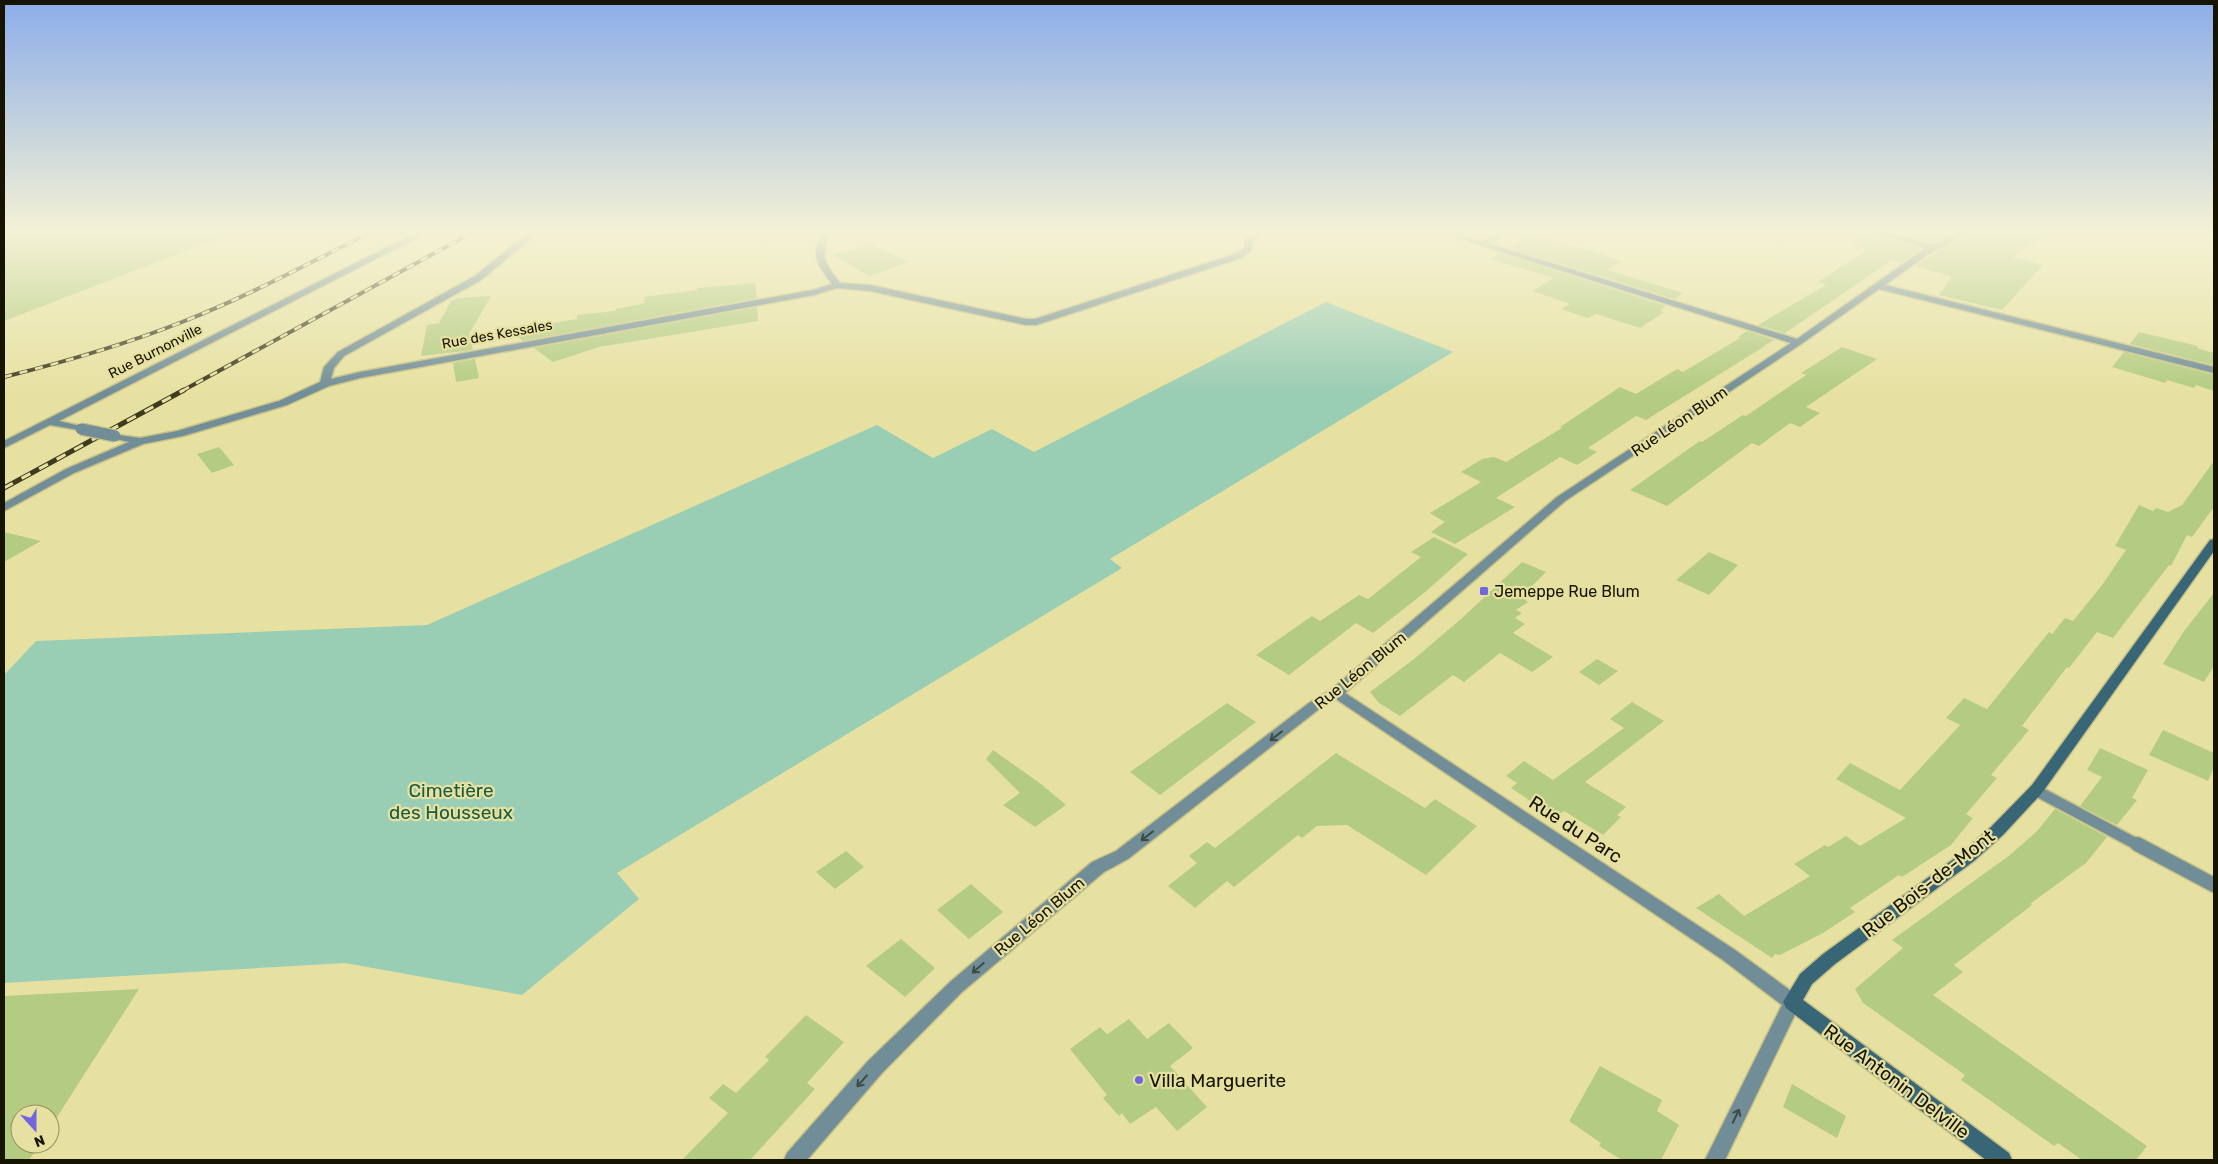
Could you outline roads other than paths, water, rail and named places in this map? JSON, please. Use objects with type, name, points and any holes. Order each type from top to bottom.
[{"type":"street","name":"Rue Burnonville","points":[[4,445],[317,284]]},
{"type":"street","points":[[325,384],[329,367],[341,354],[467,284]]},
{"type":"street","name":"Rue des Kessales","points":[[49,422],[140,441],[179,434],[263,409],[325,384],[417,364],[805,294],[837,285],[870,288],[1026,322],[1036,322],[1151,284]]},
{"type":"street","points":[[1610,284],[1798,342]]},
{"type":"street","points":[[1879,286],[2214,370]]},
{"type":"street","name":"Rue Léon Blum","points":[[794,1160],[875,1067],[956,987],[1093,872],[1122,855],[1314,706],[1336,693],[1561,499],[1879,286]]},
{"type":"street","points":[[4,508],[70,471],[140,441]]},
{"type":"street","name":"Rue Bois-de-Mont","points":[[1715,1160],[1792,1002],[1806,979],[1829,959],[1968,857],[1997,831],[2036,790],[2214,543]]},
{"type":"street","name":"Rue du Parc","points":[[1336,693],[1729,955],[1792,1002]]},
{"type":"street","name":"Rue Antonin Delville","points":[[1792,1002],[2002,1160]]},
{"type":"lane","points":[[2036,790],[2214,885]]},
{"type":"railway","points":[[4,377],[138,338],[207,312],[267,284]]},
{"type":"railway","points":[[182,391],[377,284]]},
{"type":"railway","points":[[4,488],[184,390]]},
{"type":"place","name":"Jemeppe Rue Blum","points":[[1484,591]]},
{"type":"place","name":"Villa Marguerite","points":[[1139,1080]]},
{"type":"park label","name":"Cimetière des Housseux","points":[[451,801]]}]
